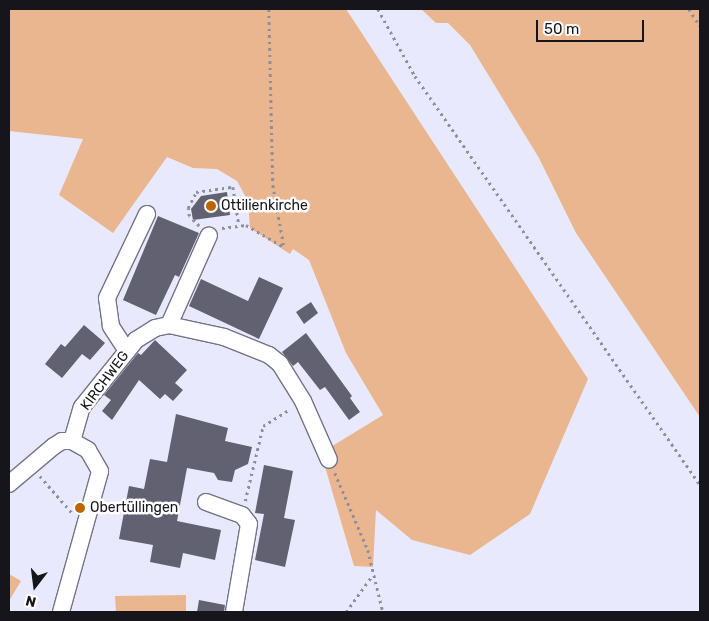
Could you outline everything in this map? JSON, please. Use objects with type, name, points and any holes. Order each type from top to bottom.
[{"type":"street","points":[[127,352],[111,326],[108,298],[146,214]]},
{"type":"street","points":[[203,230],[169,325],[224,337],[260,349],[280,364],[303,401],[329,460]]},
{"type":"street","name":"KIRCHWEG","points":[[72,441],[82,407],[127,352],[146,334],[169,325]]},
{"type":"street","points":[[9,484],[62,441],[72,441],[91,454],[100,471],[61,612]]},
{"type":"street","points":[[206,502],[242,515],[250,524],[250,534],[234,612]]},
{"type":"path","points":[[239,224],[233,187],[196,192],[188,208],[189,216],[203,230],[239,224],[246,225],[284,246],[273,185],[268,9]]},
{"type":"path","points":[[378,9],[415,76],[700,484]]},
{"type":"path","points":[[689,9],[700,26]]},
{"type":"path","points":[[242,515],[262,426],[303,401]]},
{"type":"path","points":[[329,460],[358,523],[368,550],[372,576],[383,612]]},
{"type":"path","points":[[41,478],[62,500],[64,507],[86,525]]},
{"type":"path","points":[[346,612],[372,576]]},
{"type":"shaded area","points":[[9,9],[346,9],[588,379],[530,514],[470,555],[412,540],[376,510],[373,567],[354,566],[321,453],[383,415],[346,353],[309,260],[293,249],[290,254],[250,228],[248,201],[237,181],[217,169],[193,168],[167,157],[113,233],[59,195],[83,139],[9,131]]},
{"type":"shaded area","points":[[421,9],[700,9],[700,417],[576,233],[539,158],[470,45],[448,23],[436,23]]},
{"type":"shaded area","points":[[9,574],[21,581],[9,601]]},
{"type":"shaded area","points":[[186,595],[186,612],[116,612],[115,596]]},
{"type":"building","name":"Ottilienkirche","points":[[227,192],[230,215],[193,220],[191,209],[201,196]]},
{"type":"building","points":[[158,216],[199,233],[179,277],[175,275],[156,315],[123,300]]},
{"type":"building","points":[[259,277],[283,288],[259,339],[189,306],[201,279],[248,301]]},
{"type":"building","points":[[311,302],[318,313],[304,324],[296,312]]},
{"type":"building","points":[[84,325],[105,343],[90,360],[82,354],[62,378],[45,364],[61,344],[65,347]]},
{"type":"building","points":[[306,333],[352,396],[350,398],[360,412],[349,420],[325,387],[320,390],[298,362],[293,366],[282,352]]},
{"type":"building","points":[[155,340],[187,370],[175,383],[183,390],[173,401],[165,394],[160,399],[139,380],[112,420],[102,411],[111,400],[104,395],[138,353],[141,355]]},
{"type":"building","points":[[176,414],[228,428],[225,441],[252,447],[248,464],[235,470],[232,482],[218,480],[214,473],[187,468],[177,521],[221,530],[215,560],[183,553],[180,568],[150,562],[153,545],[119,539],[129,486],[144,489],[150,459],[167,462]]},
{"type":"building","points":[[264,465],[293,471],[284,518],[295,520],[285,567],[255,560],[264,514],[255,513]]},
{"type":"building","points":[[199,600],[225,605],[224,612],[197,612]]},
{"type":"place","name":"Ottilienkirche","points":[[211,206]]},
{"type":"place","name":"Obertüllingen","points":[[80,508]]}]
